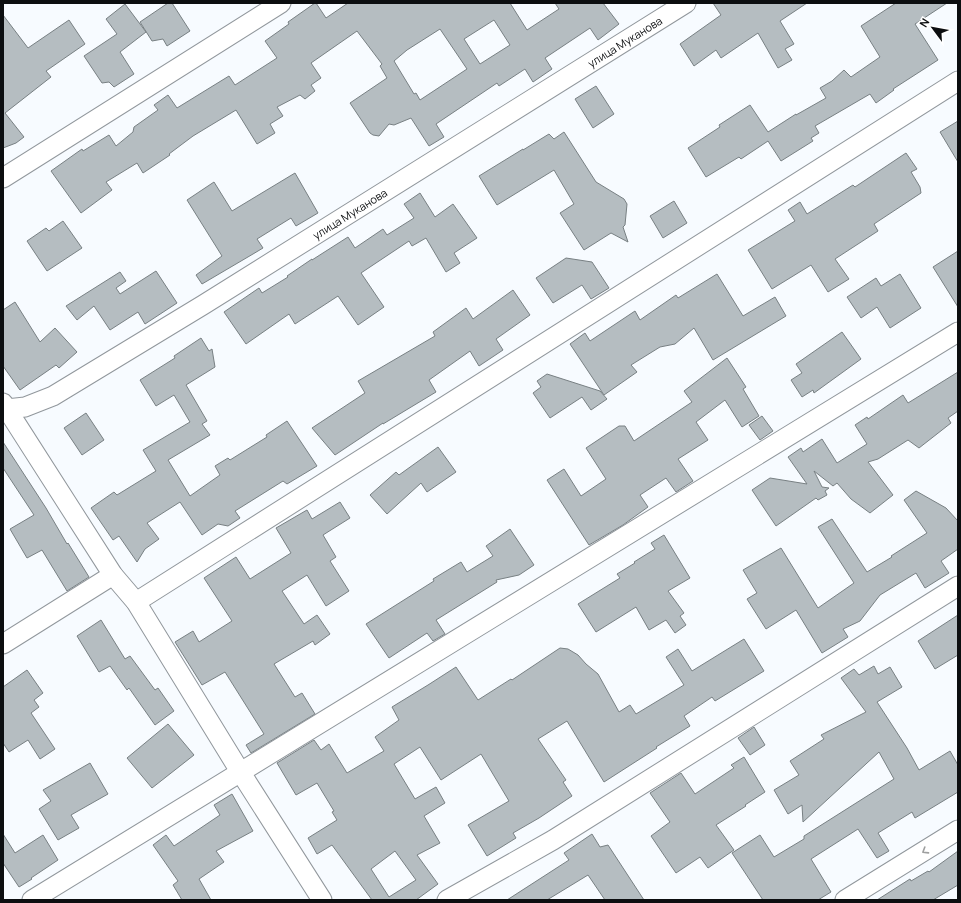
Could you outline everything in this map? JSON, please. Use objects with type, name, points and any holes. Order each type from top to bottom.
[{"type":"street","points":[[3,178],[281,3]]},
{"type":"street","name":"улица Муканова","points":[[4,408],[25,407],[53,396],[203,305],[686,3]]},
{"type":"street","points":[[136,602],[958,81]]},
{"type":"street","points":[[32,900],[958,332]]},
{"type":"street","points":[[4,408],[113,575],[136,602],[241,773],[322,900]]},
{"type":"street","points":[[3,644],[113,575]]},
{"type":"street","points":[[448,900],[553,840],[958,586]]},
{"type":"street","points":[[845,900],[958,830]]},
{"type":"building","points":[[168,3],[172,3],[190,31],[167,46],[163,39],[152,41],[140,22]]},
{"type":"building","points":[[315,3],[326,18],[348,3],[510,3],[527,30],[559,9],[555,3],[603,3],[619,24],[598,40],[590,28],[545,58],[552,69],[533,82],[525,69],[499,86],[497,83],[436,124],[444,137],[429,146],[411,118],[394,125],[389,124],[379,136],[373,135],[370,133],[350,103],[387,78],[380,66],[382,64],[357,31],[311,63],[321,78],[311,85],[315,91],[305,99],[300,95],[277,107],[283,116],[270,124],[275,133],[257,144],[236,110],[193,136],[169,154],[170,155],[143,173],[137,163],[106,182],[112,190],[81,213],[51,171],[82,149],[83,151],[109,135],[116,146],[133,132],[134,127],[158,110],[154,105],[168,95],[177,108],[229,76],[235,85],[277,58],[265,41],[289,24],[288,22]],"holes":[[[494,20],[510,45],[480,64],[464,39]],[[440,29],[467,69],[420,100],[416,93],[414,94],[394,61],[407,50]]]},
{"type":"building","points":[[713,3],[807,3],[780,21],[794,44],[785,49],[792,60],[778,68],[758,33],[721,58],[716,50],[694,66],[680,44],[721,15]]},
{"type":"building","points":[[896,3],[947,3],[915,24],[938,60],[893,89],[894,90],[876,103],[870,94],[815,126],[819,133],[811,138],[813,141],[781,161],[768,141],[741,159],[739,157],[706,177],[688,148],[720,127],[719,125],[750,105],[768,132],[796,114],[826,98],[820,88],[832,81],[844,70],[851,77],[880,57],[861,26]]},
{"type":"building","points":[[125,4],[146,32],[120,52],[134,74],[114,87],[109,82],[102,83],[84,56],[117,34],[106,19]]},
{"type":"building","points":[[3,15],[28,48],[69,20],[85,44],[46,71],[51,77],[5,113],[24,137],[16,143],[3,148]]},
{"type":"building","points":[[596,86],[614,114],[593,128],[575,99]]},
{"type":"building","points":[[958,121],[958,162],[940,132]]},
{"type":"building","points":[[564,132],[596,182],[624,199],[627,204],[625,225],[623,227],[628,242],[611,233],[584,250],[560,213],[574,204],[554,170],[497,205],[479,176],[549,134],[554,139]]},
{"type":"building","points":[[906,153],[917,169],[911,172],[920,187],[921,193],[874,224],[878,231],[835,259],[849,279],[828,292],[811,265],[772,289],[748,250],[795,221],[788,210],[800,202],[807,214],[853,185],[855,187]]},
{"type":"building","points":[[295,173],[318,213],[296,226],[291,218],[257,239],[263,248],[202,284],[196,275],[222,256],[187,200],[214,182],[232,211]]},
{"type":"building","points":[[420,193],[435,217],[453,204],[477,238],[454,253],[460,263],[446,272],[426,238],[412,246],[409,241],[361,273],[384,307],[358,325],[338,296],[295,324],[289,314],[246,344],[224,312],[259,288],[262,293],[288,277],[287,276],[312,259],[348,237],[355,248],[383,229],[387,235],[414,218],[404,204]]},
{"type":"building","points":[[674,201],[687,223],[663,238],[650,216]]},
{"type":"building","points":[[63,221],[82,248],[47,271],[27,241],[46,228],[49,231]]},
{"type":"building","points":[[958,251],[958,307],[933,267]]},
{"type":"building","points":[[566,258],[592,262],[609,288],[591,299],[582,285],[553,303],[536,278]]},
{"type":"building","points":[[156,271],[177,303],[145,324],[138,312],[110,330],[94,306],[77,320],[66,306],[120,272],[126,281],[116,288],[120,294]]},
{"type":"building","points":[[717,274],[743,316],[775,297],[786,316],[713,360],[694,328],[675,344],[660,347],[631,365],[637,372],[604,395],[570,344],[585,333],[590,341],[635,311],[640,320],[676,295],[678,298]]},
{"type":"building","points":[[900,274],[921,308],[890,328],[877,307],[861,318],[847,297],[876,278],[881,286]]},
{"type":"building","points":[[513,290],[530,315],[496,339],[503,350],[479,366],[470,351],[429,380],[436,392],[383,423],[335,455],[312,428],[365,393],[358,381],[435,336],[433,332],[466,308],[473,319]]},
{"type":"building","points":[[15,302],[40,342],[55,328],[77,352],[59,368],[56,365],[20,390],[3,366],[3,310]]},
{"type":"building","points":[[842,332],[861,359],[814,393],[813,390],[802,397],[791,380],[802,373],[796,364]]},
{"type":"building","points":[[201,338],[209,351],[212,349],[215,367],[186,385],[207,421],[202,424],[210,435],[168,460],[190,496],[220,475],[215,466],[228,458],[230,460],[267,437],[266,435],[287,421],[317,466],[287,484],[283,481],[235,511],[240,518],[228,526],[218,524],[202,535],[180,502],[147,523],[159,539],[145,549],[137,562],[119,536],[113,540],[91,508],[114,492],[117,495],[156,471],[143,450],[190,422],[174,395],[156,406],[140,380],[175,358],[174,356]]},
{"type":"building","points":[[727,358],[746,387],[743,389],[759,416],[742,427],[725,400],[696,422],[708,440],[678,459],[693,481],[676,492],[666,478],[640,495],[648,507],[623,525],[589,545],[547,480],[564,469],[581,496],[606,479],[586,448],[619,426],[625,426],[634,441],[692,402],[684,391]]},
{"type":"building","points":[[958,372],[958,411],[948,418],[951,423],[919,448],[908,440],[878,459],[868,462],[893,495],[870,513],[851,499],[837,483],[833,486],[814,471],[822,487],[829,488],[825,491],[827,495],[818,500],[816,498],[776,526],[752,490],[770,478],[807,484],[788,457],[801,448],[803,452],[822,439],[837,463],[867,444],[855,425],[867,417],[868,419],[903,395],[908,403]]},
{"type":"building","points":[[547,374],[600,391],[607,399],[591,410],[582,397],[550,418],[533,393],[541,387],[537,381]]},
{"type":"building","points":[[86,413],[104,440],[82,455],[64,428]]},
{"type":"building","points":[[762,416],[773,431],[760,440],[749,425]]},
{"type":"building","points":[[3,442],[89,577],[67,591],[42,550],[27,558],[10,529],[34,515],[3,468]]},
{"type":"building","points":[[438,447],[456,472],[427,492],[421,483],[387,514],[370,495],[396,472],[399,475]]},
{"type":"building","points":[[916,491],[946,508],[958,521],[958,549],[941,561],[949,573],[925,588],[916,573],[880,595],[860,621],[843,629],[848,637],[822,653],[796,610],[766,629],[747,599],[757,593],[743,570],[781,548],[818,608],[854,583],[818,527],[832,519],[867,572],[927,533],[904,500]]},
{"type":"building","points":[[340,502],[350,518],[323,535],[336,557],[330,561],[349,591],[326,606],[307,575],[282,591],[304,624],[317,615],[330,634],[315,645],[313,641],[274,664],[295,697],[302,693],[315,714],[251,753],[246,745],[264,734],[225,672],[202,685],[175,642],[193,631],[199,642],[232,621],[204,578],[236,557],[250,579],[291,553],[276,528],[307,510],[312,519]]},
{"type":"building","points":[[510,529],[534,565],[519,575],[496,580],[497,582],[436,620],[445,634],[433,641],[427,633],[389,658],[366,624],[461,562],[467,572],[493,556],[486,546]]},
{"type":"building","points":[[664,535],[690,578],[668,591],[684,613],[680,616],[686,625],[675,633],[666,620],[649,630],[636,607],[596,632],[578,604],[620,578],[617,574],[655,549],[651,543]]},
{"type":"building","points":[[958,615],[958,655],[935,669],[918,641]]},
{"type":"building","points":[[101,620],[125,659],[130,656],[155,690],[158,688],[174,711],[155,725],[129,688],[127,690],[110,666],[99,672],[77,636]]},
{"type":"building","points":[[744,639],[764,671],[715,701],[712,697],[684,716],[690,726],[604,782],[567,721],[538,739],[566,780],[563,782],[572,796],[513,833],[516,838],[487,856],[468,825],[509,801],[481,754],[441,780],[420,747],[394,764],[415,799],[436,787],[445,803],[424,816],[440,843],[417,855],[438,884],[416,900],[372,900],[332,845],[317,854],[308,838],[337,820],[332,812],[334,811],[317,783],[296,795],[277,763],[314,740],[321,750],[329,744],[347,773],[384,751],[375,737],[399,720],[392,707],[456,667],[478,700],[511,679],[512,680],[560,648],[568,649],[578,655],[598,674],[619,712],[630,705],[636,714],[684,685],[666,657],[678,649],[692,671]],"holes":[[[395,851],[416,880],[389,897],[371,869]]]},
{"type":"building","points":[[874,666],[878,674],[890,667],[902,687],[877,702],[907,748],[919,770],[950,751],[958,765],[958,792],[915,818],[912,812],[878,833],[889,851],[877,858],[858,829],[811,859],[831,892],[818,900],[763,900],[732,853],[760,835],[774,857],[804,839],[804,836],[894,779],[879,752],[803,822],[802,805],[788,814],[774,790],[799,775],[790,761],[824,739],[821,735],[866,712],[841,678],[854,669],[859,675]]},
{"type":"building","points":[[27,670],[43,693],[34,700],[39,707],[31,713],[55,749],[40,759],[28,740],[9,752],[3,743],[3,687]]},
{"type":"building","points":[[168,724],[194,755],[152,788],[127,758]]},
{"type":"building","points":[[754,727],[765,745],[750,755],[738,738]]},
{"type":"building","points":[[744,757],[765,792],[716,825],[734,850],[708,868],[700,857],[676,873],[651,836],[670,822],[650,793],[681,773],[695,794],[734,768],[731,765]]},
{"type":"building","points":[[90,763],[108,794],[71,815],[79,828],[58,840],[39,809],[51,801],[43,790]]},
{"type":"building","points":[[232,794],[253,831],[216,851],[224,862],[199,879],[211,900],[182,900],[173,885],[178,881],[153,845],[166,835],[174,846],[220,815],[214,805]]},
{"type":"building","points":[[3,834],[15,853],[43,835],[58,860],[19,887],[3,863]]},
{"type":"building","points":[[592,834],[600,847],[608,845],[644,900],[605,900],[588,875],[547,900],[507,900],[569,860],[564,853]]},
{"type":"building","points":[[958,851],[958,885],[933,900],[877,900],[910,879],[911,881],[928,871],[929,872]]}]
